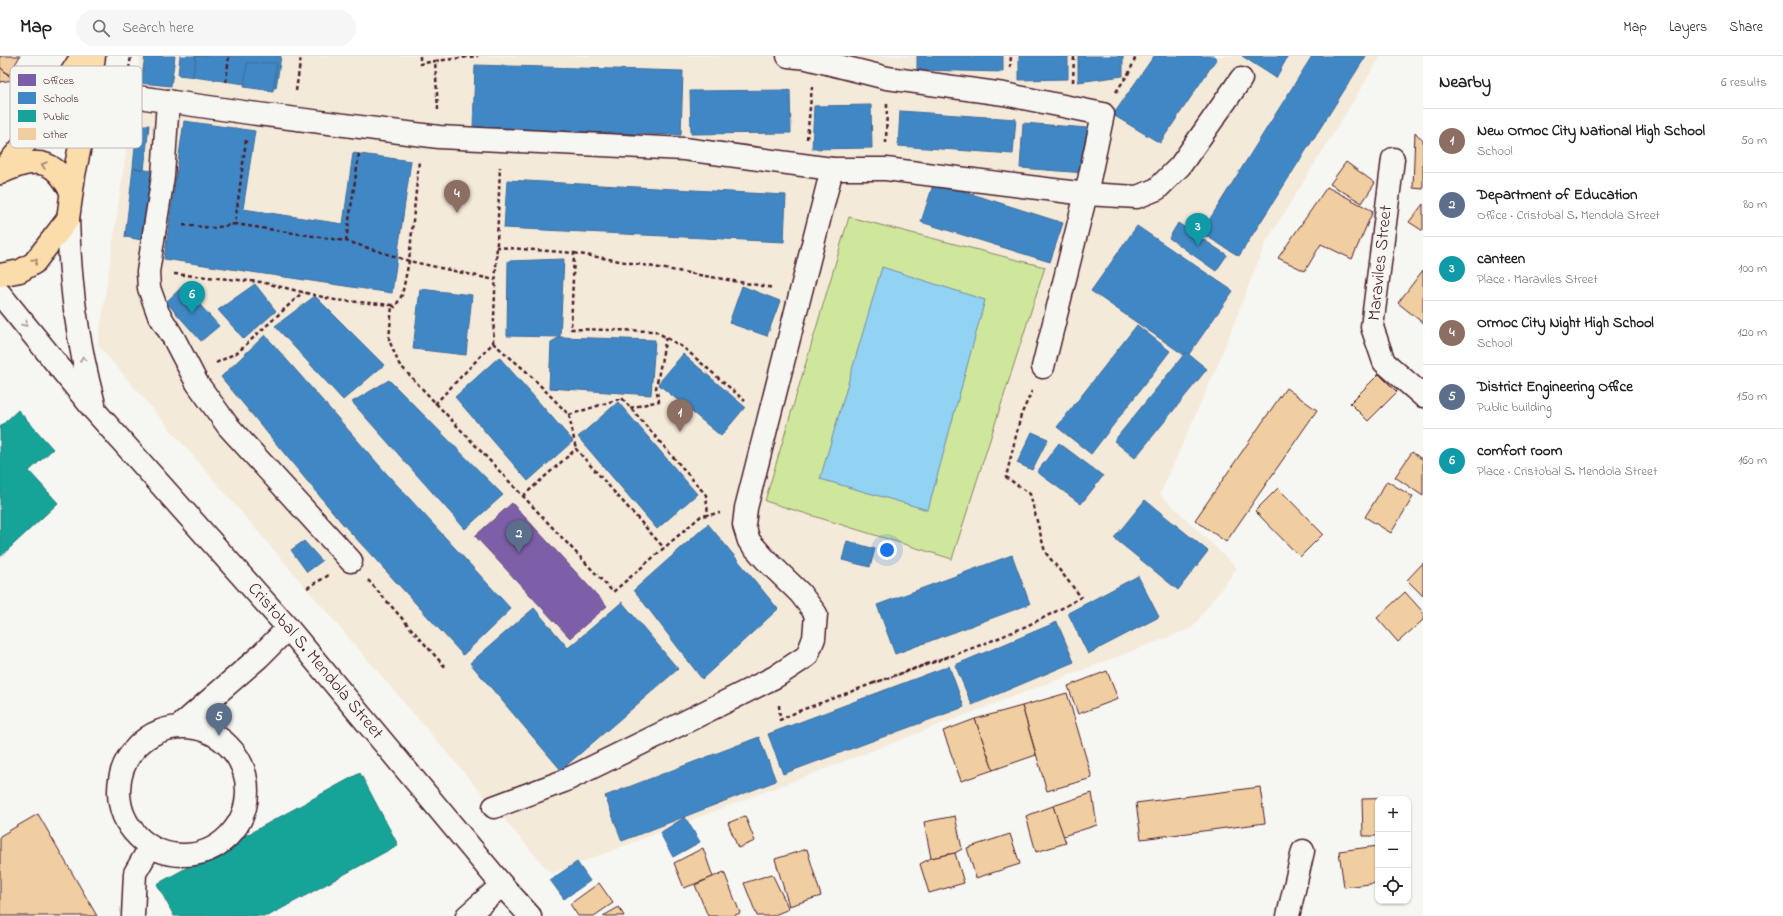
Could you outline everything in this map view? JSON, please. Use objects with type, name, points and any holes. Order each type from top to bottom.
[{"type":"main road","points":[[76,66],[82,56]]},
{"type":"main road","points":[[93,66],[94,56]]},
{"type":"main road","points":[[0,173],[21,148]]},
{"type":"main road","points":[[0,275],[20,271],[34,263],[68,219],[79,148]]},
{"type":"main road","points":[[0,173],[22,164],[44,164],[54,169],[72,190]]},
{"type":"street","points":[[788,56],[807,58],[888,78],[1004,94],[1103,114],[1086,194],[1043,367]]},
{"type":"street","points":[[142,97],[431,136],[684,149],[832,169],[886,169],[1086,194],[1137,196],[1157,189],[1180,166],[1241,79]]},
{"type":"street","points":[[168,101],[163,176],[148,272],[149,288],[158,313],[173,337],[197,383],[228,426],[351,561]]},
{"type":"street","name":"Maraviles Street","points":[[1393,160],[1372,327],[1384,362],[1423,396]]},
{"type":"street","points":[[494,808],[564,780],[775,677],[807,656],[814,638],[816,614],[800,593],[749,541],[744,525],[746,508],[832,169]]},
{"type":"street","name":"Cristobal S. Mendola Street","points":[[68,219],[73,303],[84,368],[95,411]]},
{"type":"street","name":"Cristobal S. Mendola Street","points":[[0,294],[95,411],[288,628],[502,886],[530,916]]},
{"type":"street","points":[[181,725],[214,733],[238,757],[248,790],[239,823],[215,847],[183,856],[150,847],[122,816],[119,774],[142,739],[181,725],[259,657],[288,628]]},
{"type":"street","points":[[133,916],[135,873],[150,847]]},
{"type":"street","points":[[1288,916],[1303,851]]},
{"type":"street","points":[[467,916],[502,886]]},
{"type":"path","points":[[292,118],[301,56]]},
{"type":"path","points":[[420,56],[420,64],[478,56]]},
{"type":"path","points":[[1103,114],[1130,71],[1136,56]]},
{"type":"path","points":[[148,272],[261,282],[335,300],[392,305],[395,307],[402,295],[431,136],[435,61]]},
{"type":"path","points":[[805,166],[812,85],[833,64]]},
{"type":"path","points":[[886,169],[888,78]]},
{"type":"path","points":[[235,224],[235,213],[250,113]]},
{"type":"path","points":[[346,240],[363,126]]},
{"type":"path","points":[[435,404],[493,343],[501,140]]},
{"type":"path","points":[[156,222],[213,228],[235,224],[346,240],[409,261],[495,280]]},
{"type":"path","points":[[496,247],[574,253],[800,293]]},
{"type":"path","points":[[574,253],[571,329],[655,331],[684,348],[746,402],[769,417]]},
{"type":"path","points":[[190,370],[209,366],[238,352],[303,292]]},
{"type":"path","points":[[392,305],[389,340],[399,364],[613,592],[702,516],[746,508]]},
{"type":"path","points":[[630,408],[659,401],[656,388],[666,338]]},
{"type":"path","points":[[493,343],[527,372],[569,415],[576,449],[664,548]]},
{"type":"path","points":[[775,677],[780,720],[798,711],[1021,628],[1058,611],[1081,597],[1045,552],[1030,494],[1006,477],[1021,415],[1043,367]]},
{"type":"path","points":[[569,415],[622,398],[706,495],[708,515]]},
{"type":"path","points":[[523,496],[576,449]]},
{"type":"path","points":[[351,561],[446,668]]},
{"type":"shaded area","points":[[140,56],[1381,56],[1265,244],[1216,369],[1160,494],[1237,568],[1192,628],[551,874],[98,345],[127,148],[142,148],[142,66],[139,66]]},
{"type":"green space","points":[[849,217],[1045,267],[952,559],[765,501]]},
{"type":"water","points":[[882,267],[985,300],[928,510],[820,479]]},
{"type":"building: Offices","points":[[512,503],[607,606],[570,638],[475,536]]},
{"type":"building: Schools","points":[[145,56],[175,56],[171,86],[142,83]]},
{"type":"building: Schools","points":[[180,56],[207,56],[205,78],[178,75]]},
{"type":"building: Schools","points":[[196,56],[281,56],[276,88],[193,77]]},
{"type":"building: Schools","points":[[917,56],[1003,56],[1003,72],[917,70]]},
{"type":"building: Schools","points":[[1019,56],[1068,56],[1068,79],[1019,80]]},
{"type":"building: Schools","points":[[1078,56],[1123,56],[1123,76],[1078,82]]},
{"type":"building: Schools","points":[[1154,56],[1213,56],[1217,58],[1160,143],[1113,115]]},
{"type":"building: Schools","points":[[1242,56],[1288,56],[1276,78]]},
{"type":"building: Schools","points":[[1312,56],[1366,56],[1239,256],[1201,233]]},
{"type":"building: Schools","points":[[247,63],[277,63],[273,91],[244,87]]},
{"type":"building: Schools","points":[[475,65],[683,71],[681,135],[473,129]]},
{"type":"building: Schools","points":[[790,90],[791,133],[691,134],[690,91]]},
{"type":"building: Schools","points":[[871,105],[872,148],[812,149],[814,106]]},
{"type":"building: Schools","points":[[900,111],[1016,119],[1013,154],[898,146]]},
{"type":"building: Schools","points":[[184,121],[255,131],[243,209],[343,224],[353,153],[411,161],[392,293],[164,259]]},
{"type":"building: Schools","points":[[1023,123],[1088,128],[1085,173],[1020,168]]},
{"type":"building: Schools","points":[[142,125],[149,125],[144,170],[133,168],[135,148],[142,148]]},
{"type":"building: Schools","points":[[133,168],[152,171],[142,240],[125,237]]},
{"type":"building: Schools","points":[[507,180],[786,195],[784,242],[504,228]]},
{"type":"building: Schools","points":[[934,182],[1063,223],[1050,262],[921,222]]},
{"type":"building: Schools","points":[[1178,223],[1227,255],[1216,271],[1169,238]]},
{"type":"building: Schools","points":[[1137,226],[1233,291],[1187,357],[1091,291]]},
{"type":"building: Schools","points":[[564,259],[560,337],[507,336],[508,261]]},
{"type":"building: Schools","points":[[255,284],[276,311],[244,339],[218,310]]},
{"type":"building: Schools","points":[[183,286],[219,326],[201,341],[166,302]]},
{"type":"building: Schools","points":[[742,286],[780,301],[767,336],[729,323]]},
{"type":"building: Schools","points":[[420,289],[472,295],[466,355],[413,349]]},
{"type":"building: Schools","points":[[315,296],[384,365],[343,400],[275,326]]},
{"type":"building: Schools","points":[[1137,325],[1170,351],[1091,454],[1057,427]]},
{"type":"building: Schools","points":[[265,335],[386,473],[511,609],[463,655],[342,523],[221,377]]},
{"type":"building: Schools","points":[[560,337],[655,340],[651,395],[549,388],[551,342]]},
{"type":"building: Schools","points":[[1186,352],[1207,369],[1135,458],[1114,441]]},
{"type":"building: Schools","points":[[683,354],[745,407],[721,436],[658,384]]},
{"type":"building: Schools","points":[[499,357],[573,441],[528,481],[455,397]]},
{"type":"building: Schools","points":[[389,380],[503,495],[465,529],[352,402]]},
{"type":"building: Schools","points":[[618,402],[697,494],[657,529],[578,437]]},
{"type":"building: Schools","points":[[1032,432],[1048,439],[1032,470],[1017,463]]},
{"type":"building: Schools","points":[[1059,443],[1103,476],[1081,504],[1037,472]]},
{"type":"building: Schools","points":[[1145,500],[1208,551],[1178,590],[1114,538]]},
{"type":"building: Schools","points":[[708,524],[778,609],[702,679],[634,590]]},
{"type":"building: Schools","points":[[304,541],[322,561],[307,572],[291,550]]},
{"type":"building: Schools","points":[[847,541],[875,549],[870,567],[842,560]]},
{"type":"building: Schools","points":[[1012,555],[1030,604],[895,654],[877,605]]},
{"type":"building: Schools","points":[[1138,576],[1159,617],[1088,654],[1068,613]]},
{"type":"building: Schools","points":[[622,602],[678,669],[561,770],[470,663],[534,608],[568,648]]},
{"type":"building: Schools","points":[[1057,622],[1074,662],[972,705],[955,665]]},
{"type":"building: Schools","points":[[949,666],[964,707],[783,774],[768,734]]},
{"type":"building: Schools","points":[[759,737],[776,781],[622,841],[605,796]]},
{"type":"building: Schools","points":[[685,817],[700,842],[673,857],[660,833]]},
{"type":"building: Schools","points":[[577,862],[590,881],[564,899],[550,880]]},
{"type":"building: Public","points":[[18,410],[53,449],[29,471],[58,503],[0,557],[0,427]]},
{"type":"building: Public","points":[[360,773],[398,845],[268,916],[174,916],[157,884]]},
{"type":"building: Other","points":[[0,56],[20,56],[14,66],[10,66],[9,75],[0,67]]},
{"type":"building: Other","points":[[0,67],[10,77],[10,80],[0,82]]},
{"type":"building: Other","points":[[1415,132],[1423,141],[1423,189],[1413,188]]},
{"type":"building: Other","points":[[1346,162],[1375,183],[1362,203],[1330,184]]},
{"type":"building: Other","points":[[1327,187],[1373,211],[1352,259],[1321,244],[1305,271],[1278,258]]},
{"type":"building: Other","points":[[1423,204],[1423,231],[1409,222]]},
{"type":"building: Other","points":[[1423,270],[1423,323],[1398,303]]},
{"type":"building: Other","points":[[1379,374],[1397,392],[1368,421],[1350,403]]},
{"type":"building: Other","points":[[1286,388],[1317,410],[1226,542],[1195,520]]},
{"type":"building: Other","points":[[1412,452],[1423,460],[1423,496],[1395,477]]},
{"type":"building: Other","points":[[1387,481],[1413,497],[1391,533],[1365,517]]},
{"type":"building: Other","points":[[1278,488],[1323,534],[1300,557],[1255,511]]},
{"type":"building: Other","points":[[1423,563],[1423,596],[1407,580]]},
{"type":"building: Other","points":[[1405,592],[1423,612],[1423,620],[1398,642],[1377,618]]},
{"type":"building: Other","points":[[1107,671],[1118,699],[1078,714],[1068,686]]},
{"type":"building: Other","points":[[1067,693],[1092,778],[1047,791],[1022,706]]},
{"type":"building: Other","points":[[1022,706],[1036,755],[993,770],[975,719]]},
{"type":"building: Other","points":[[975,719],[993,770],[961,781],[943,731]]},
{"type":"building: Other","points":[[1260,787],[1265,823],[1141,839],[1136,803]]},
{"type":"building: Other","points":[[1092,793],[1097,825],[1063,836],[1053,806]]},
{"type":"building: Other","points":[[1362,799],[1375,799],[1375,836],[1363,836]]},
{"type":"building: Other","points":[[1053,806],[1066,843],[1036,852],[1026,816]]},
{"type":"building: Other","points":[[38,814],[97,916],[0,916],[0,836]]},
{"type":"building: Other","points":[[745,816],[755,841],[738,848],[728,823]]},
{"type":"building: Other","points":[[955,816],[962,849],[955,853],[931,858],[924,822]]},
{"type":"building: Other","points":[[1010,834],[1020,864],[976,878],[967,848]]},
{"type":"building: Other","points":[[1375,846],[1375,883],[1344,887],[1339,851]]},
{"type":"building: Other","points":[[703,848],[713,877],[684,888],[674,863]]},
{"type":"building: Other","points":[[807,849],[821,896],[789,906],[775,859]]},
{"type":"building: Other","points":[[955,853],[964,883],[929,893],[920,864],[931,858]]},
{"type":"building: Other","points":[[724,872],[740,913],[733,916],[708,916],[695,885]]},
{"type":"building: Other","points":[[772,874],[789,909],[772,916],[757,916],[744,883]]},
{"type":"building: Other","points":[[599,883],[613,903],[594,916],[578,916],[570,904]]},
{"type":"building: Other","points":[[619,907],[624,916],[603,916]]},
{"type":"place","name":"Ormoc City Night High School","points":[[457,213]]},
{"type":"place","name":"canteen","points":[[1198,246]]},
{"type":"place","name":"comfort room","points":[[192,314]]},
{"type":"place","name":"New Ormoc City National High School","points":[[680,432]]},
{"type":"place","name":"Department of Education","points":[[519,553]]},
{"type":"place","name":"District Engineering Office","points":[[219,736]]}]
